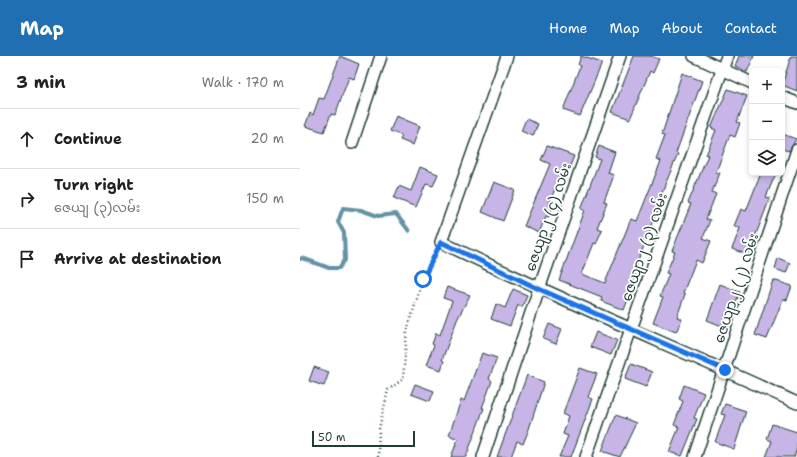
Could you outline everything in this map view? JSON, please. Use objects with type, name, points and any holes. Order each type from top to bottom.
[{"type":"street","points":[[352,143],[381,56]]},
{"type":"street","points":[[507,56],[441,242],[539,289],[632,328],[797,403]]},
{"type":"street","name":"ဇေယျာ၂ (၄) လမ်း","points":[[483,457],[539,289],[620,56]]},
{"type":"street","points":[[694,56],[749,82]]},
{"type":"street","name":"ဇေယျာ၂ (၃) လမ်း","points":[[586,457],[727,56]]},
{"type":"street","points":[[785,98],[797,103]]},
{"type":"street","name":"ဇေယျာ၂ (၂) လမ်း","points":[[695,457],[797,150]]},
{"type":"path","points":[[378,457],[379,429],[388,390],[403,379],[407,331],[423,279],[441,242]]},
{"type":"building","points":[[340,56],[359,64],[354,79],[349,77],[335,115],[331,114],[324,132],[305,126],[310,113],[313,115],[319,98],[324,99]]},
{"type":"building","points":[[581,56],[602,63],[580,116],[563,110],[580,66],[578,65]]},
{"type":"building","points":[[634,56],[651,56],[659,59],[653,73],[650,71],[630,119],[612,112]]},
{"type":"building","points":[[739,56],[754,56],[747,72],[735,66]]},
{"type":"building","points":[[791,56],[797,56],[797,91],[785,86],[785,75]]},
{"type":"building","points":[[682,73],[702,81],[676,153],[678,154],[659,199],[662,200],[633,274],[636,275],[627,296],[629,297],[624,310],[601,301],[602,297],[559,280],[585,210],[581,209],[600,159],[595,157],[599,146],[615,152],[608,173],[614,175],[604,202],[607,203],[597,228],[602,230],[596,244],[594,243],[582,274],[605,283],[631,219],[637,221],[661,161],[656,159],[665,135],[662,134]]},
{"type":"building","points":[[728,89],[747,96],[737,122],[740,123],[735,137],[730,135],[716,172],[720,173],[712,192],[716,194],[706,219],[710,220],[703,238],[711,241],[702,263],[696,260],[683,293],[685,294],[677,317],[682,319],[676,332],[653,323],[663,297],[660,296],[669,274],[666,273],[675,252],[672,251],[691,204],[688,203],[708,155],[706,155],[716,130],[711,128]]},
{"type":"building","points":[[396,116],[420,126],[413,145],[400,140],[402,136],[390,131]]},
{"type":"building","points":[[526,119],[538,124],[533,136],[521,131]]},
{"type":"building","points":[[785,135],[796,139],[789,151],[785,150]]},
{"type":"building","points":[[547,146],[574,156],[568,171],[563,169],[549,204],[553,206],[549,217],[546,216],[539,233],[524,226],[550,164],[541,160]]},
{"type":"building","points":[[420,167],[438,174],[433,186],[426,184],[416,207],[394,198],[399,186],[411,191]]},
{"type":"building","points":[[760,176],[775,176],[766,197],[770,198],[748,255],[732,249],[740,228],[734,226],[741,209],[746,211]]},
{"type":"building","points":[[494,182],[515,190],[503,221],[482,212]]},
{"type":"building","points":[[778,258],[790,263],[786,273],[775,269]]},
{"type":"building","points":[[773,280],[792,286],[787,300],[783,299],[767,339],[755,335]]},
{"type":"building","points":[[720,284],[740,292],[735,304],[731,302],[722,326],[707,320]]},
{"type":"building","points":[[447,287],[470,295],[457,320],[442,360],[444,361],[441,370],[426,365],[434,345],[432,344],[436,333],[440,335],[452,301],[443,298]]},
{"type":"building","points":[[513,289],[527,295],[522,307],[518,305],[510,326],[491,319],[496,304],[505,308]]},
{"type":"building","points":[[549,324],[562,329],[556,344],[543,339]]},
{"type":"building","points":[[596,332],[617,340],[611,355],[590,347]]},
{"type":"building","points":[[482,353],[497,358],[489,379],[492,381],[482,408],[484,408],[466,457],[451,457],[458,439],[449,435],[461,400],[464,401]]},
{"type":"building","points":[[631,364],[652,372],[646,387],[625,379]]},
{"type":"building","points":[[314,367],[329,372],[324,386],[309,381]]},
{"type":"building","points":[[580,368],[597,374],[588,397],[593,399],[571,457],[559,457],[568,436],[563,434],[569,416],[563,413]]},
{"type":"building","points":[[527,375],[544,382],[529,429],[523,444],[517,441],[511,457],[497,457]]},
{"type":"building","points":[[415,384],[434,391],[430,401],[411,394]]},
{"type":"building","points":[[684,385],[704,393],[694,418],[697,419],[682,456],[669,452],[679,427],[674,425],[683,401],[679,399]]},
{"type":"building","points":[[725,404],[746,411],[734,449],[715,442],[725,415],[721,414]]},
{"type":"building","points":[[616,415],[636,423],[620,457],[602,451]]},
{"type":"building","points":[[772,424],[797,432],[797,449],[794,457],[766,457],[772,441],[767,439]]},
{"type":"waterway","points":[[300,259],[302,258],[329,268],[339,268],[345,260],[344,233],[338,222],[343,208],[361,210],[378,216],[396,214],[409,231]]},
{"type":"route","points":[[423,279],[441,242],[539,289],[632,328],[725,370]]}]
